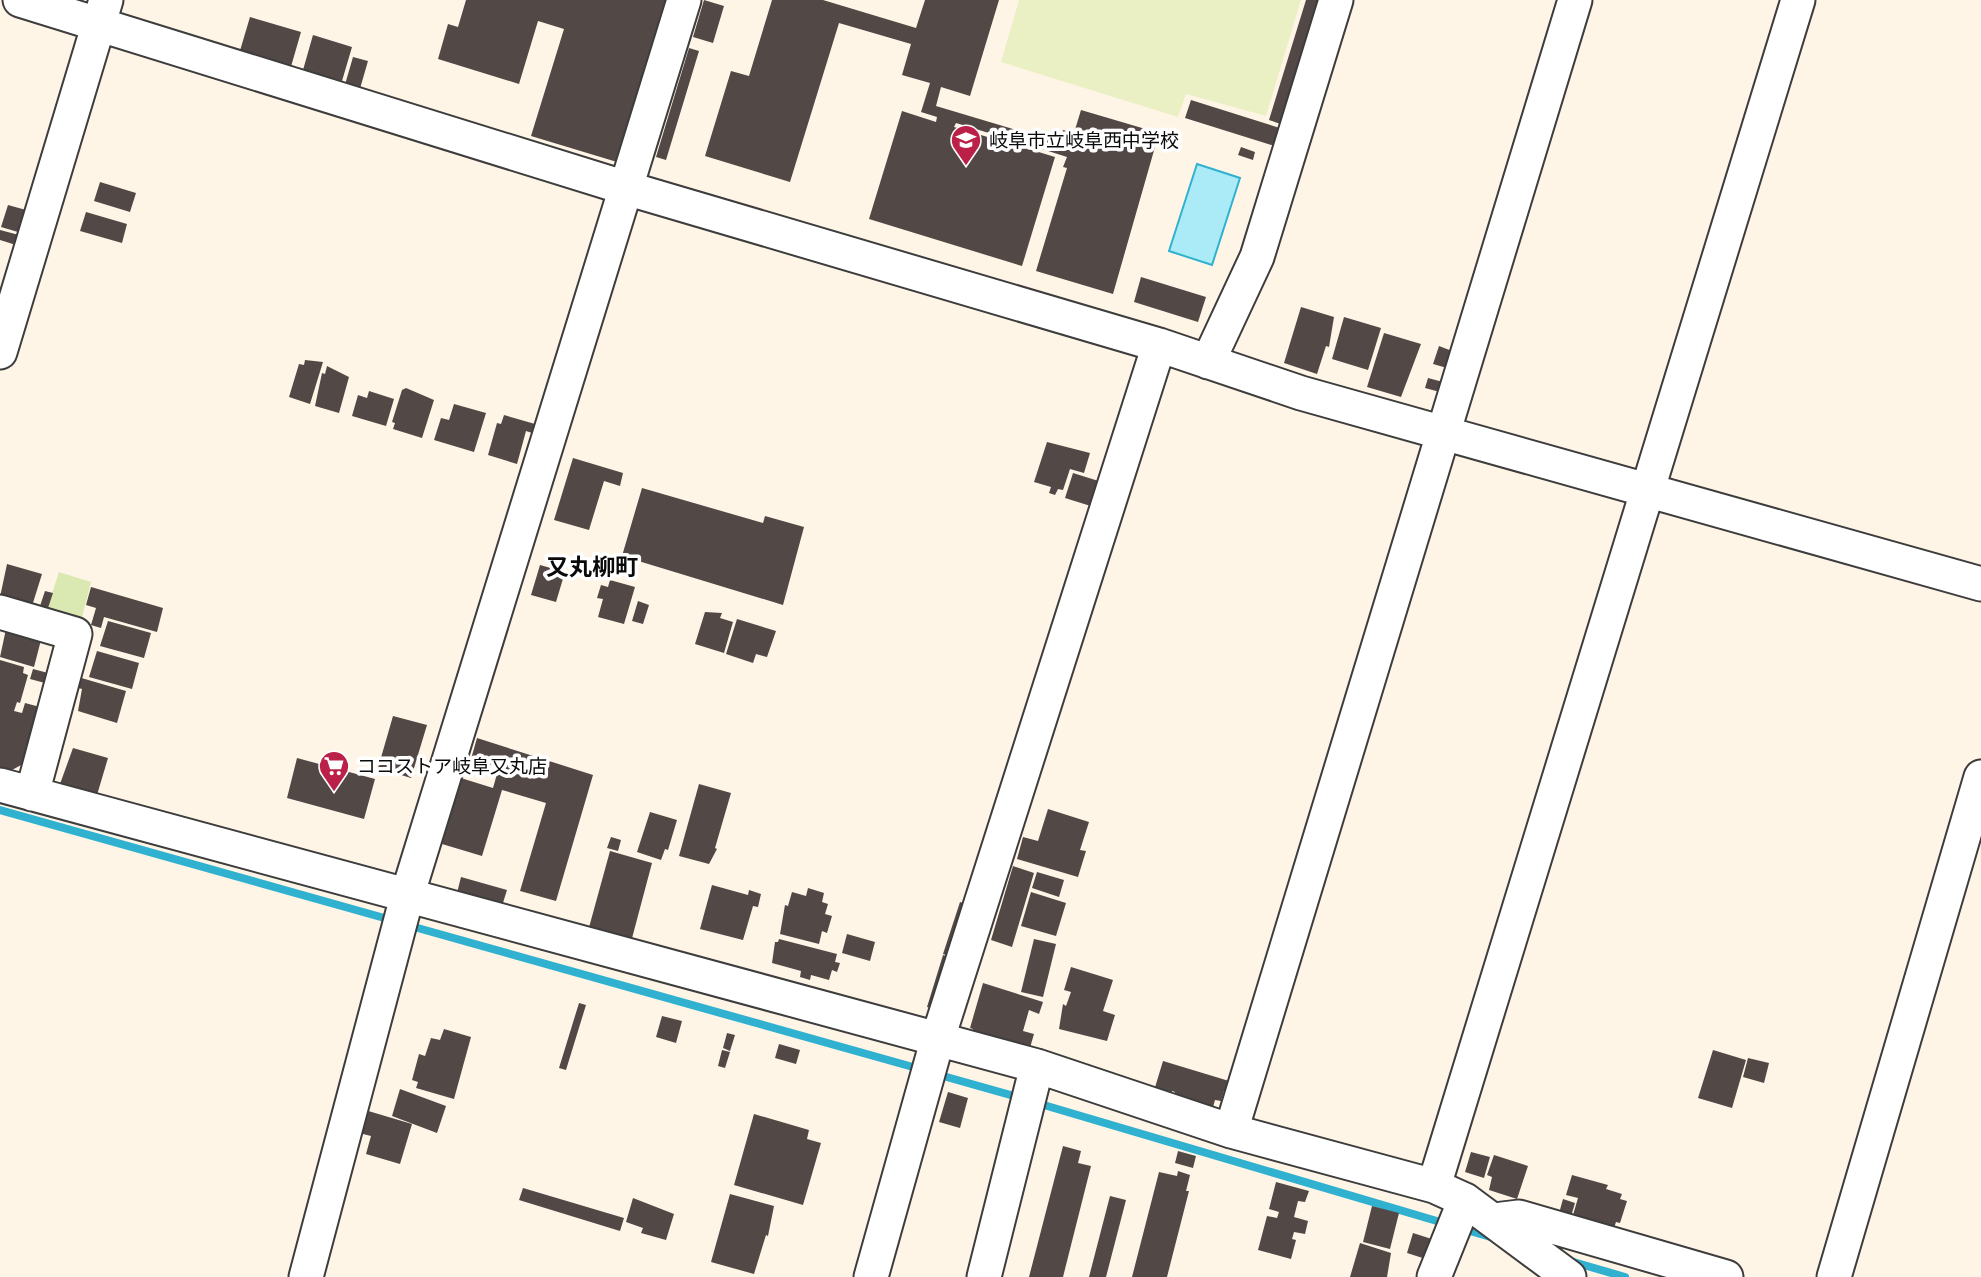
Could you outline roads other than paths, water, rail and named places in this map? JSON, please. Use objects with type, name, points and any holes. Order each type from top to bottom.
[{"type":"street","points":[[20,0],[102,12],[626,188],[1159,345],[1301,393],[1981,584]]},
{"type":"street","points":[[306,1277],[408,893],[684,0]]},
{"type":"street","points":[[1208,362],[1257,257],[1336,0]]},
{"type":"street","points":[[1231,1131],[1575,0]]},
{"type":"street","points":[[1434,1186],[1798,0]]},
{"type":"street","points":[[0,352],[102,12]]},
{"type":"street","points":[[871,1277],[938,1038],[1159,345]]},
{"type":"street","points":[[0,612],[75,634],[32,794]]},
{"type":"street","points":[[1834,1277],[1981,777]]},
{"type":"street","points":[[0,785],[938,1038],[1037,1066],[1231,1131],[1434,1186],[1465,1200],[1569,1277]]},
{"type":"street","points":[[984,1277],[1037,1066]]},
{"type":"street","points":[[1434,1277],[1465,1200]]},
{"type":"street","points":[[1494,1220],[1519,1217],[1726,1277]]},
{"type":"water","points":[[1197,164],[1240,178],[1212,265],[1169,251]]},
{"type":"waterway","points":[[0,810],[395,921]]},
{"type":"waterway","points":[[407,925],[920,1069]]},
{"type":"waterway","points":[[936,1074],[1021,1098]]},
{"type":"waterway","points":[[1037,1103],[1447,1224]]},
{"type":"waterway","points":[[1463,1229],[1494,1238]]},
{"type":"waterway","points":[[1570,1261],[1625,1277]]},
{"type":"place","name":"岐阜市立岐阜西中学校","points":[[966,167]]},
{"type":"place","name":"ココストア岐阜又丸店","points":[[334,793]]},
{"type":"district","name":"又丸柳町","points":[[592,567]]}]
